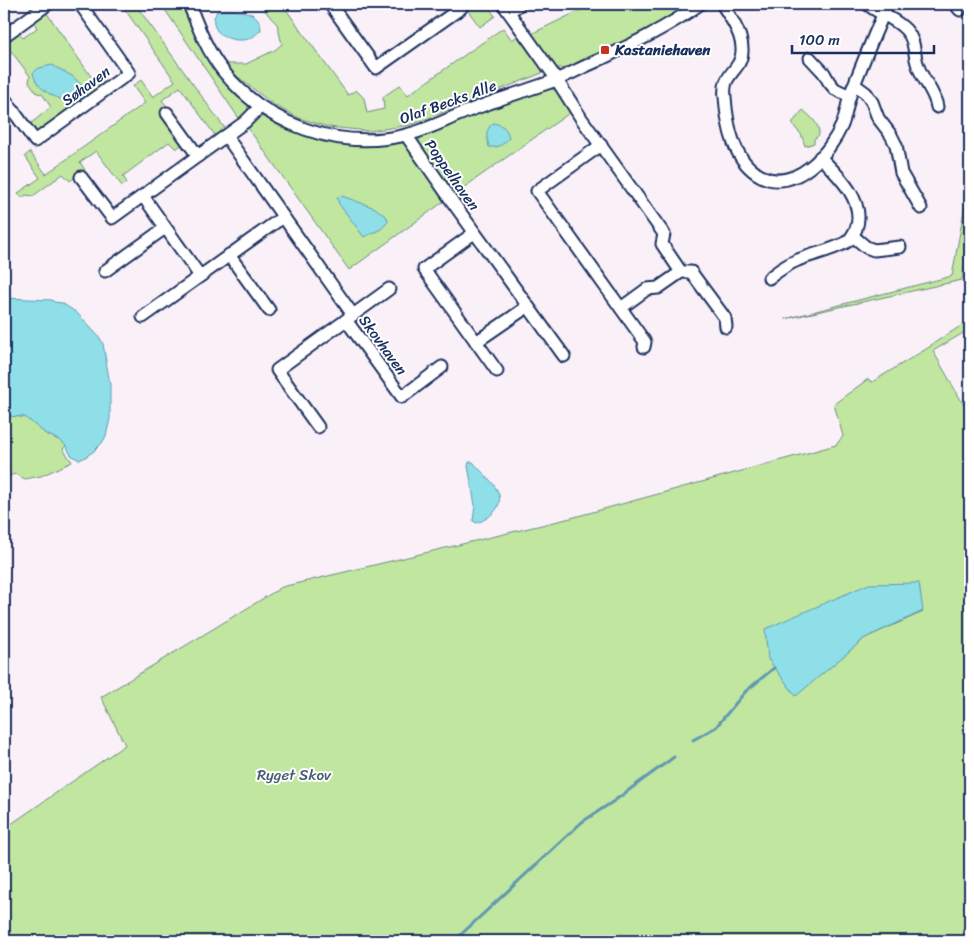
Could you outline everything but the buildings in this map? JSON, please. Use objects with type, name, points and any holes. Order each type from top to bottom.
[{"type":"street","points":[[4,36],[48,4]]},
{"type":"street","name":"Søhaven","points":[[4,98],[35,141],[129,74],[80,4]]},
{"type":"street","name":"Olaf Becks Alle","points":[[189,4],[206,46],[222,70],[238,89],[260,106],[283,120],[305,130],[332,137],[374,140],[406,135],[428,128],[472,109],[556,80],[658,31],[700,4]]},
{"type":"street","points":[[520,4],[506,8],[664,234],[662,244],[681,272]]},
{"type":"street","points":[[722,4],[733,21],[743,49],[738,65],[726,83],[724,94],[728,121],[736,150],[753,172],[765,178],[776,180],[789,179],[800,175],[820,157],[834,139],[842,125],[853,90],[885,9]]},
{"type":"street","points":[[867,4],[885,9],[912,38],[917,65],[936,98],[937,107]]},
{"type":"street","points":[[336,6],[376,68],[461,8]]},
{"type":"street","points":[[810,58],[824,73],[835,90],[853,90],[866,93],[872,102],[878,118],[896,145],[902,173],[921,208]]},
{"type":"street","points":[[81,176],[112,218],[245,122],[260,106]]},
{"type":"street","points":[[167,113],[198,156]]},
{"type":"street","name":"Poppelhaven","points":[[406,135],[474,233],[564,356]]},
{"type":"street","name":"Skovhaven","points":[[226,136],[283,216],[402,397],[442,367]]},
{"type":"street","points":[[601,145],[537,191],[645,342],[644,347]]},
{"type":"street","points":[[769,278],[799,259],[830,250],[847,242],[853,236],[858,223],[857,209],[852,195],[839,176],[820,157]]},
{"type":"street","points":[[142,196],[200,276]]},
{"type":"street","points":[[143,317],[283,216]]},
{"type":"street","points":[[105,271],[165,228]]},
{"type":"street","name":"Poppelhaven","points":[[474,233],[424,269],[497,371]]},
{"type":"street","points":[[853,236],[866,247],[874,250],[900,247]]},
{"type":"street","points":[[229,255],[269,310]]},
{"type":"street","points":[[621,308],[647,289],[658,288],[681,272],[692,272],[725,318],[726,327]]},
{"type":"street","name":"Skovhaven","points":[[318,427],[277,370],[388,289]]},
{"type":"street","points":[[476,342],[527,307]]},
{"type":"green space","points":[[121,4],[135,4],[226,130],[217,138],[180,87],[162,100],[169,109],[188,147],[184,149],[181,145],[176,149],[169,142],[123,176],[127,183],[122,186],[96,151],[80,162],[85,170],[70,181],[63,174],[33,196],[26,195],[22,198],[18,193],[40,178],[25,156],[30,152],[46,174],[145,103],[133,86],[141,80],[153,97],[175,81]]},
{"type":"green space","points":[[161,4],[183,4],[205,53],[220,78],[248,105],[247,114],[240,120]]},
{"type":"green space","points":[[260,4],[282,4],[348,95],[356,90],[364,98],[367,113],[384,109],[383,97],[400,85],[408,95],[503,28],[512,40],[520,34],[543,67],[542,73],[411,125],[369,131],[328,127],[299,118],[274,105],[234,74],[227,64],[246,64],[275,50],[282,44],[277,24]]},
{"type":"green space","points":[[463,4],[486,4],[495,16],[480,27]]},
{"type":"green space","points":[[593,4],[692,4],[660,24],[625,42],[565,69],[555,67],[531,34]]},
{"type":"green space","points":[[46,12],[95,82],[102,77],[107,83],[36,134],[29,125],[51,107],[42,94],[37,93],[29,82],[30,76],[4,42],[18,32],[23,38],[37,28],[33,21]]},
{"type":"green space","points":[[549,88],[558,91],[571,112],[453,195],[419,148],[419,140],[424,135],[504,102]]},
{"type":"green space","points":[[803,110],[814,121],[819,131],[819,135],[814,139],[814,143],[805,146],[801,134],[792,123]]},
{"type":"green space","points":[[258,117],[264,117],[284,128],[323,142],[361,146],[396,142],[405,143],[416,155],[446,200],[349,270],[248,128]]},
{"type":"green space","points":[[970,177],[970,224],[962,280],[785,319],[952,276]]},
{"type":"green space","name":"Ryget Skov","points":[[970,320],[970,329],[933,351],[970,416],[970,941],[4,941],[4,829],[125,745],[101,697],[282,587],[571,518],[836,445],[843,436],[834,404],[868,379],[872,382]],"holes":[[[923,612],[865,638],[796,695],[768,659]]]},
{"type":"green space","points":[[4,416],[25,417],[46,434],[61,441],[66,446],[63,449],[72,462],[41,476],[25,479],[16,474],[7,476],[4,473]]},
{"type":"water","points":[[228,10],[254,15],[260,23],[261,30],[246,40],[233,39],[221,34],[214,25],[214,18],[217,11]]},
{"type":"water","points":[[52,65],[72,76],[84,87],[86,96],[75,101],[68,101],[48,93],[42,88],[36,81],[33,73],[39,68]]},
{"type":"water","points":[[493,123],[504,128],[509,138],[500,146],[489,147],[487,131]]},
{"type":"water","points":[[342,196],[375,208],[387,217],[388,222],[381,229],[364,237],[339,204],[337,197]]},
{"type":"water","points":[[4,298],[52,300],[62,303],[77,313],[100,338],[103,344],[110,384],[110,419],[106,436],[102,443],[84,458],[79,460],[71,455],[61,441],[46,434],[25,417],[4,416]]},
{"type":"water","points":[[469,462],[473,462],[495,486],[500,501],[491,515],[477,523],[473,521],[475,505],[468,466]]},
{"type":"water","points":[[919,583],[923,611],[865,638],[796,696],[768,659],[765,629],[869,584]]},
{"type":"waterway","points":[[693,740],[716,727],[745,692],[774,668]]},
{"type":"waterway","points":[[454,941],[582,822],[674,757]]},
{"type":"place","name":"Kastaniehaven","points":[[605,50]]}]
